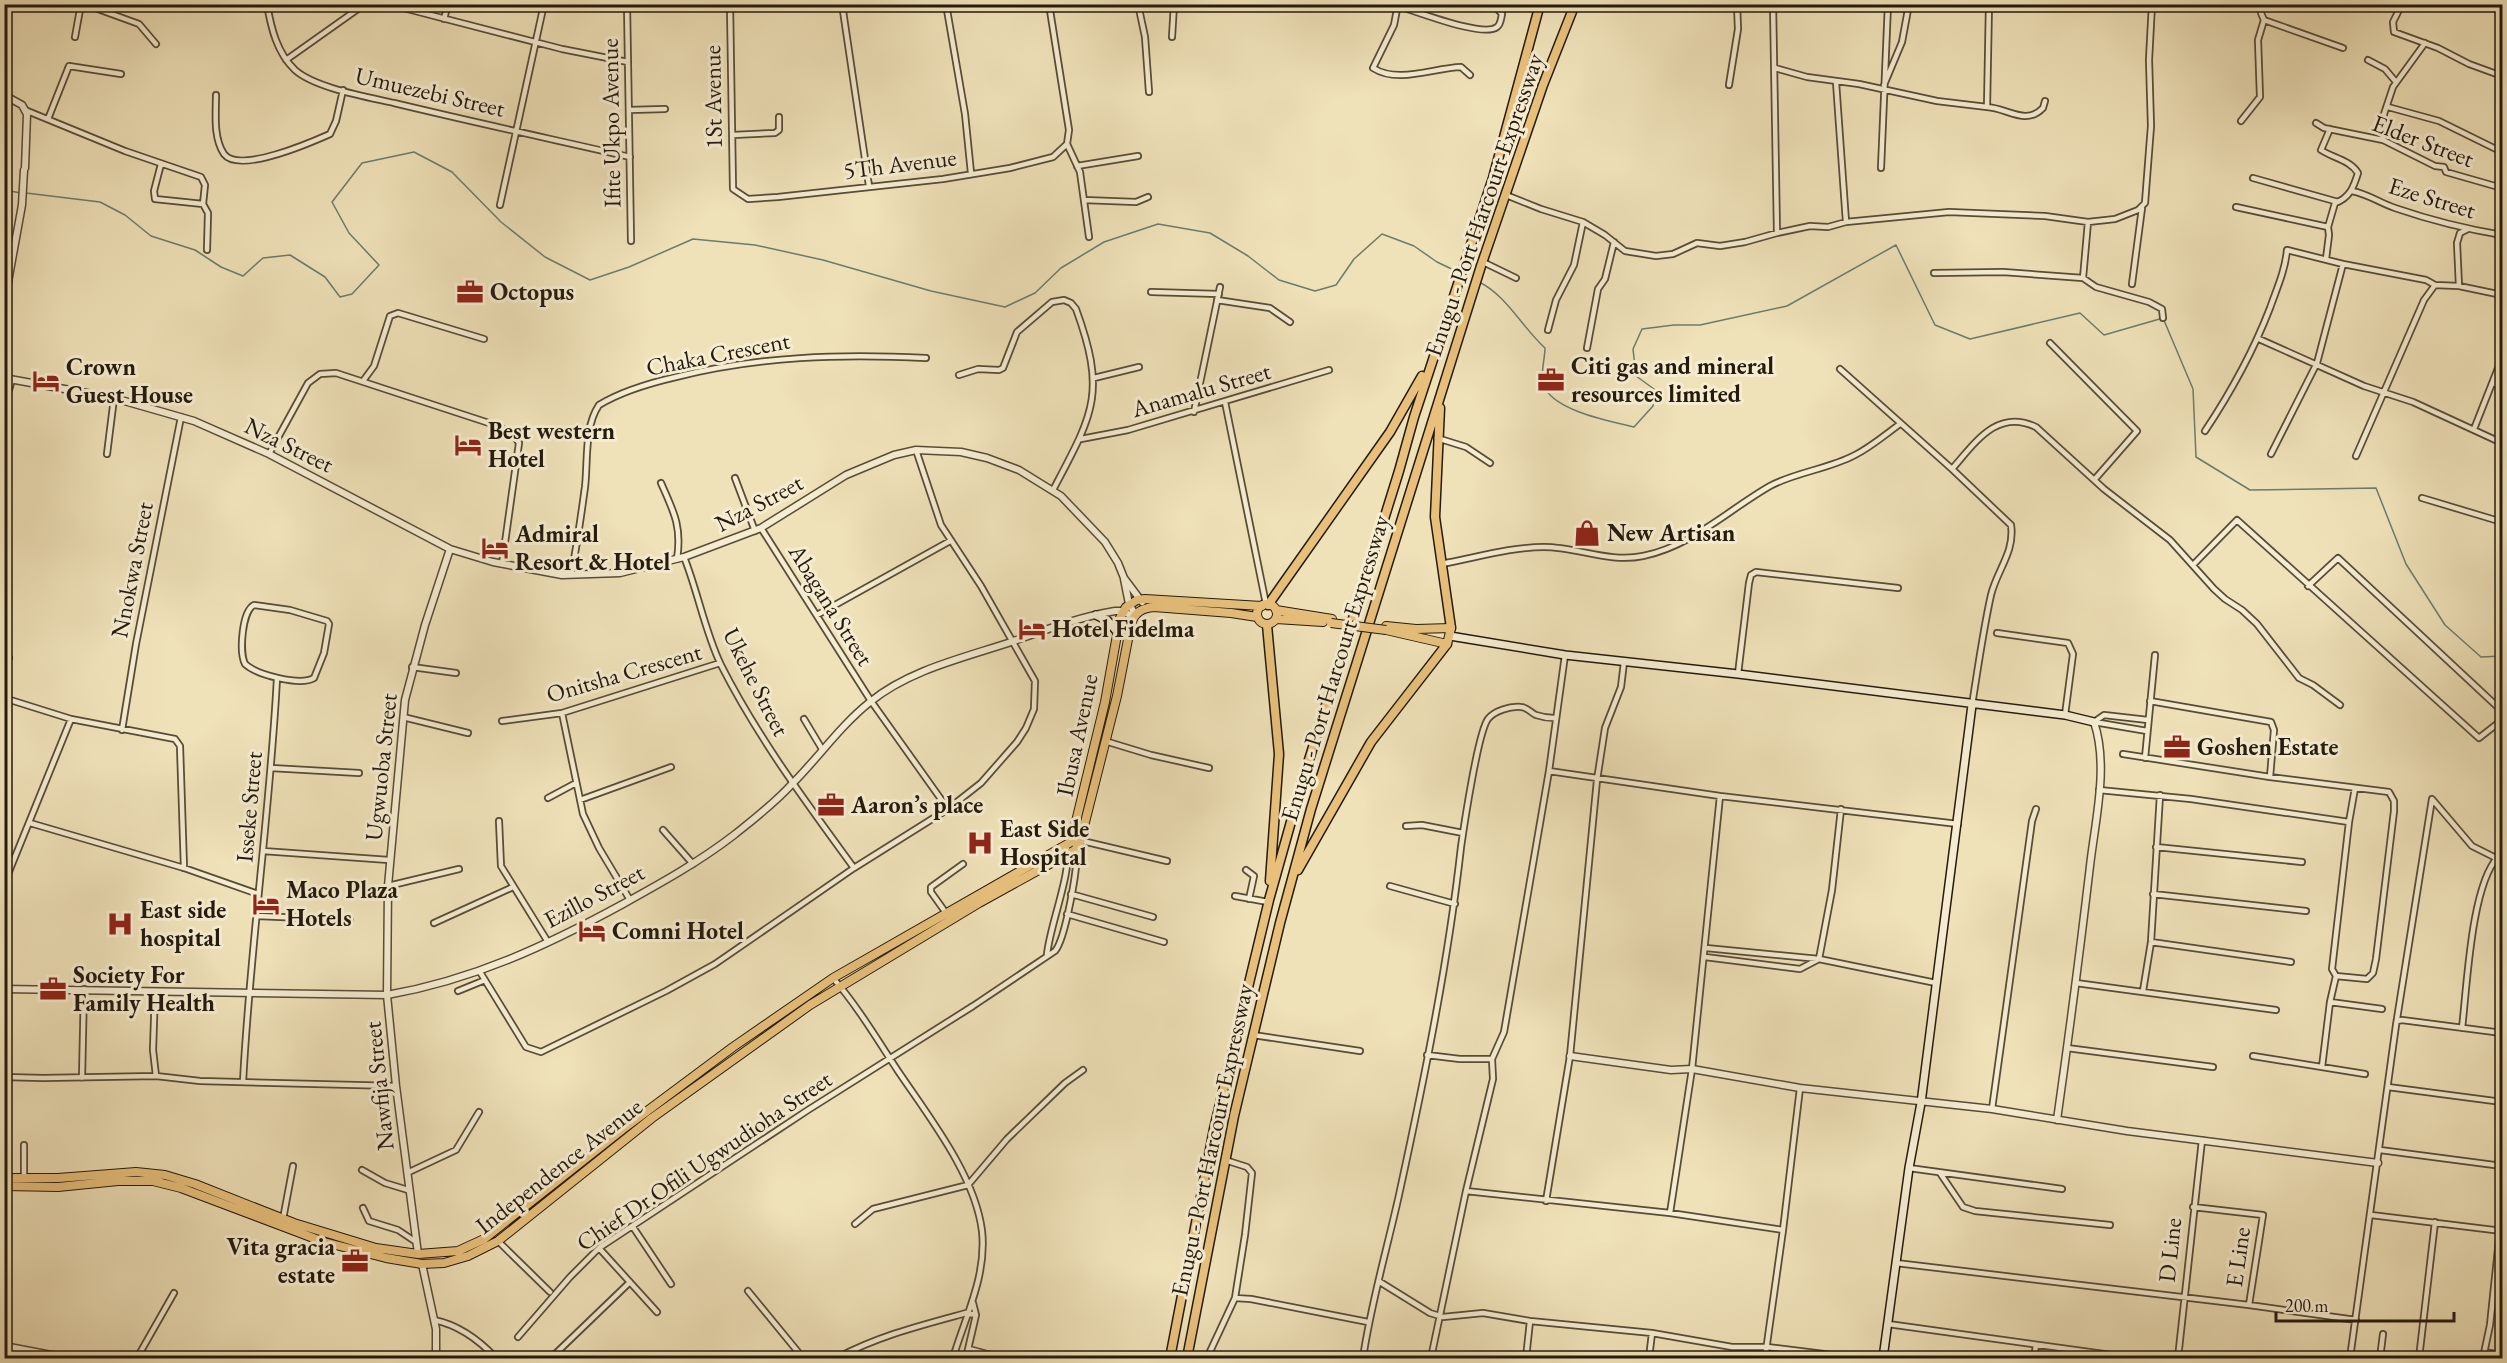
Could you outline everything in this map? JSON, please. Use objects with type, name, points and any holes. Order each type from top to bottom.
[{"type":"highway","points":[[1170,1359],[1214,1129],[1269,901],[1303,779],[1432,357],[1494,174],[1540,4]]},
{"type":"highway","name":"Enugu - Port Harcourt Expressway","points":[[1189,1358],[1224,1160],[1290,884],[1354,669],[1470,301],[1543,85],[1575,4]]},
{"type":"highway","points":[[1266,605],[1390,432],[1408,405],[1432,357]]},
{"type":"highway","points":[[1290,884],[1371,742],[1450,636],[1435,517],[1440,397]]},
{"type":"highway","points":[[1267,625],[1279,754],[1269,901]]},
{"type":"main road","points":[[1141,599],[1266,605],[1276,615],[1450,636]]},
{"type":"main road","name":"Ibusa Avenue","points":[[1073,845],[1105,702],[1117,632],[1123,611],[1129,604],[1141,599]]},
{"type":"main road","points":[[1257,617],[1257,612],[1266,605]]},
{"type":"main road","points":[[1134,615],[1145,608],[1207,610],[1257,617],[1267,625],[1276,615]]},
{"type":"main road","points":[[1096,615],[1108,621],[1117,632]]},
{"type":"main road","name":"Ibusa Avenue","points":[[1073,845],[1105,741],[1134,615]]},
{"type":"main road","points":[[1386,628],[1416,629],[1565,655],[2065,715],[2094,722]]},
{"type":"main road","points":[[1883,1359],[1909,1168],[1921,1103],[1958,824],[1971,705]]},
{"type":"main road","name":"Independence Avenue","points":[[118,1177],[164,1184],[192,1192],[353,1250],[422,1264],[444,1263],[468,1256],[498,1241],[683,1094],[810,1005],[934,924],[946,913],[1073,845]]},
{"type":"main road","name":"Independence Avenue","points":[[4,1186],[118,1177],[136,1172],[165,1174],[283,1219],[292,1227],[376,1248],[418,1254],[449,1253],[484,1239],[622,1129],[733,1047],[833,978],[1073,845]]},
{"type":"main road","points":[[164,1184],[165,1174]]},
{"type":"main road","name":"Independence Avenue","points":[[4,1178],[24,1178],[58,1183]]},
{"type":"main road","points":[[192,1192],[195,1184]]},
{"type":"street","points":[[75,37],[83,4],[100,8],[139,24],[156,44]]},
{"type":"street","name":"Umuezebi Street","points":[[267,4],[275,40],[286,60],[303,75],[343,90],[459,119],[517,130],[630,157]]},
{"type":"street","points":[[286,60],[365,4]]},
{"type":"street","points":[[388,4],[535,40],[562,49],[628,62]]},
{"type":"street","points":[[444,19],[448,4]]},
{"type":"street","points":[[500,205],[544,4]]},
{"type":"street","name":"Ifite Ukpo Avenue","points":[[627,4],[631,241]]},
{"type":"street","name":"1St Avenue","points":[[730,4],[733,189]]},
{"type":"street","points":[[842,4],[869,186]]},
{"type":"street","points":[[946,4],[965,114],[971,173]]},
{"type":"street","points":[[1049,4],[1067,111],[1067,144],[1077,166],[1089,237]]},
{"type":"street","points":[[1138,4],[1145,37],[1149,92]]},
{"type":"street","points":[[1172,37],[1174,4]]},
{"type":"street","points":[[1470,75],[1461,67],[1404,75],[1381,73],[1373,68],[1373,65],[1394,25],[1398,5],[1456,25],[1482,30],[1495,28],[1500,24],[1502,14],[1493,4]]},
{"type":"street","points":[[1729,86],[1738,29],[1737,4]]},
{"type":"street","points":[[1773,4],[1772,56],[1775,68],[1777,232]]},
{"type":"street","points":[[1881,168],[1888,4]]},
{"type":"street","points":[[1883,88],[1902,42],[1909,4]]},
{"type":"street","points":[[1987,107],[1989,4]]},
{"type":"street","points":[[2132,284],[2142,207],[2145,203],[2146,173],[2150,150],[2151,4]]},
{"type":"street","points":[[2241,121],[2260,97],[2258,40],[2264,20],[2261,4]]},
{"type":"street","points":[[2402,4],[2393,22],[2394,32],[2502,76]]},
{"type":"street","points":[[2264,20],[2343,48]]},
{"type":"street","points":[[2383,140],[2384,114],[2396,82],[2425,43]]},
{"type":"street","points":[[2368,60],[2385,69],[2396,82]]},
{"type":"street","points":[[48,119],[69,66],[121,74]]},
{"type":"street","points":[[1775,68],[1836,82],[1883,88],[1937,101],[1987,107],[2018,116],[2032,116],[2043,108],[2045,101]]},
{"type":"street","points":[[1836,82],[1846,222]]},
{"type":"street","points":[[216,95],[216,123],[222,150],[225,155],[238,161],[277,155],[330,135],[340,110],[343,90]]},
{"type":"street","points":[[4,95],[25,110],[161,164],[204,178],[203,204],[207,213],[207,250]]},
{"type":"street","points":[[2388,107],[2439,120],[2502,152]]},
{"type":"street","points":[[629,110],[665,109]]},
{"type":"street","points":[[4,304],[22,205],[25,110]]},
{"type":"street","points":[[733,135],[775,133],[778,130],[779,117]]},
{"type":"street","name":"Elder Street","points":[[2316,123],[2330,129],[2383,140],[2435,166],[2444,167],[2446,172],[2502,188]]},
{"type":"street","points":[[2326,259],[2328,227],[2335,203],[2352,191],[2358,173],[2321,150],[2330,129]]},
{"type":"street","name":"5Th Avenue","points":[[733,189],[748,199],[778,198],[943,179],[1041,161],[1053,157],[1067,144]]},
{"type":"street","points":[[1077,166],[1138,156]]},
{"type":"street","points":[[161,164],[154,191],[155,199],[203,204]]},
{"type":"street","points":[[2253,178],[2338,202]]},
{"type":"street","name":"Eze Street","points":[[2352,191],[2365,193],[2373,200],[2394,208],[2468,229],[2502,235]]},
{"type":"street","points":[[1506,195],[1583,222],[1621,249],[1631,253],[1664,256],[1697,243],[1720,246],[1745,242],[1777,232],[1810,226],[1828,227],[1846,222],[1950,212],[2045,216],[2088,222],[2115,219],[2142,207]]},
{"type":"street","points":[[1084,200],[1136,202],[1148,197]]},
{"type":"street","points":[[2236,207],[2328,227]]},
{"type":"street","points":[[1548,330],[1557,300],[1574,266],[1583,222]]},
{"type":"street","points":[[2083,278],[2088,222]]},
{"type":"street","points":[[2459,286],[2457,238],[2460,233],[2468,229]]},
{"type":"street","points":[[1587,348],[1598,289],[1605,279],[1614,242]]},
{"type":"street","points":[[2205,431],[2226,400],[2259,339],[2281,280],[2287,250],[2343,264],[2426,280],[2435,285],[2459,286],[2502,295]]},
{"type":"street","points":[[1482,264],[1516,278]]},
{"type":"street","points":[[2271,454],[2317,363],[2343,264]]},
{"type":"street","points":[[1934,273],[2003,272],[2083,278],[2096,287],[2149,302],[2162,309],[2163,318]]},
{"type":"street","points":[[2356,456],[2424,300],[2435,285]]},
{"type":"street","points":[[1194,412],[1220,287]]},
{"type":"street","points":[[1151,292],[1218,294]]},
{"type":"street","points":[[959,375],[978,369],[999,370],[1003,368],[1017,332],[1058,299],[1071,303],[1076,309],[1088,343],[1094,378],[1091,409],[1081,439],[1053,490]]},
{"type":"street","points":[[1217,300],[1270,308],[1290,322]]},
{"type":"street","points":[[363,381],[374,366],[390,316],[398,313],[484,339]]},
{"type":"street","points":[[2259,339],[2364,386],[2413,402],[2502,443]]},
{"type":"street","points":[[2050,343],[2137,431],[2095,479]]},
{"type":"street","name":"Chaka Crescent","points":[[571,575],[590,429],[594,412],[599,405],[659,381],[752,361],[805,356],[926,358]]},
{"type":"street","points":[[2474,429],[2502,358]]},
{"type":"street","points":[[1094,378],[1139,367]]},
{"type":"street","points":[[1840,369],[2011,525],[2013,537],[1992,592],[1971,705]]},
{"type":"street","name":"Anamalu Street","points":[[1081,439],[1128,430],[1194,412],[1329,370]]},
{"type":"street","points":[[269,454],[308,384],[314,377],[328,373],[363,381],[495,425],[517,438],[518,453],[502,564]]},
{"type":"street","points":[[4,406],[8,379]]},
{"type":"street","name":"Nza Street","points":[[8,379],[114,398],[181,417],[269,454],[450,549],[502,564],[571,575],[620,573],[680,558],[758,529],[846,475],[894,455],[916,450],[952,450],[987,458],[1019,470],[1053,490],[1105,542],[1124,578],[1141,599],[1145,608]]},
{"type":"street","points":[[2493,383],[2502,387]]},
{"type":"street","points":[[106,454],[114,398]]},
{"type":"street","points":[[1225,402],[1266,605]]},
{"type":"street","name":"Nnokwa Street","points":[[122,730],[136,644],[181,417]]},
{"type":"street","points":[[1952,469],[1981,436],[2006,421],[2025,422],[2036,428],[2170,540],[2225,599],[2257,624],[2299,678],[2313,685],[2340,705]]},
{"type":"street","points":[[1441,564],[1519,549],[1544,547],[1587,555],[1627,557],[1662,550],[1683,542],[1771,485],[1855,455],[1900,424]]},
{"type":"street","points":[[1437,438],[1466,447],[1490,463]]},
{"type":"street","points":[[480,972],[526,1047],[541,1052],[666,991],[715,964],[854,868],[948,809],[993,772],[1030,719],[1035,701],[1035,681],[981,586],[941,525],[916,450]]},
{"type":"street","name":"Abagana Street","points":[[735,478],[758,529],[817,615],[871,701],[948,809]]},
{"type":"street","points":[[661,483],[678,521],[680,558]]},
{"type":"street","points":[[2422,498],[2502,522]]},
{"type":"street","points":[[2193,565],[2236,520],[2480,738],[2502,720]]},
{"type":"street","points":[[817,615],[950,541]]},
{"type":"street","name":"Ugwuoba Street","points":[[387,995],[389,860],[403,717],[412,668],[450,549]]},
{"type":"street","name":"Ukehe Street","points":[[680,558],[720,663],[751,721],[854,868]]},
{"type":"street","points":[[2308,586],[2338,558],[2502,711]]},
{"type":"street","points":[[1738,674],[1749,583],[1751,575],[1756,572],[1898,588]]},
{"type":"street","points":[[1124,578],[1129,604],[1134,615]]},
{"type":"street","points":[[254,605],[324,618],[329,624],[324,653],[314,678],[305,681],[277,678],[249,667],[242,659],[246,612],[254,605]]},
{"type":"street","points":[[1123,611],[1134,615]]},
{"type":"street","name":"Ezillo Street","points":[[4,988],[387,995],[441,984],[480,972],[548,942],[630,900],[693,864],[733,835],[793,784],[840,728],[871,701],[896,684],[924,671],[1013,641],[1096,615],[1123,611]]},
{"type":"street","points":[[1997,633],[2068,643],[2073,654],[2065,715]]},
{"type":"street","points":[[1431,1359],[1466,1191],[1493,1079],[1492,1059],[1504,1032],[1549,771],[1554,718],[1565,655]]},
{"type":"street","points":[[2145,758],[2155,655]]},
{"type":"street","points":[[1546,1201],[1570,1056],[1597,780],[1605,728],[1621,687],[1624,662]]},
{"type":"street","name":"Onitsha Crescent","points":[[502,721],[562,713],[720,663]]},
{"type":"street","points":[[412,668],[456,673]]},
{"type":"street","name":"Isseke Street","points":[[243,1082],[248,993],[272,768],[277,678]]},
{"type":"street","points":[[4,698],[71,719],[170,737],[180,746],[184,868]]},
{"type":"street","points":[[2150,701],[2271,722],[2274,730],[2270,777]]},
{"type":"street","points":[[1363,1359],[1368,1322],[1380,1282],[1427,1055],[1455,904],[1463,833],[1482,734],[1489,717],[1501,710],[1521,707],[1535,715],[1554,718]]},
{"type":"street","points":[[562,713],[576,783],[590,832],[630,900]]},
{"type":"street","points":[[2094,722],[2104,715],[2148,720]]},
{"type":"street","points":[[403,717],[468,733]]},
{"type":"street","points":[[4,884],[71,719]]},
{"type":"street","points":[[804,719],[822,749]]},
{"type":"street","points":[[2094,722],[2147,731]]},
{"type":"street","points":[[2057,1119],[2099,789],[2100,740],[2094,722]]},
{"type":"street","points":[[1105,741],[1151,755],[1209,768]]},
{"type":"street","points":[[2122,754],[2270,777],[2389,792],[2394,801],[2394,811],[2373,973],[2367,979],[2336,976]]},
{"type":"street","points":[[580,800],[671,767]]},
{"type":"street","points":[[272,768],[358,773]]},
{"type":"street","points":[[1549,771],[1597,780],[1720,796],[1958,824]]},
{"type":"street","points":[[548,798],[576,783]]},
{"type":"street","points":[[2322,1067],[2330,1002],[2336,976],[2333,973],[2332,963],[2355,788]]},
{"type":"street","points":[[2099,789],[2160,795],[2349,822]]},
{"type":"street","points":[[2143,991],[2151,942],[2160,795]]},
{"type":"street","points":[[1670,1213],[1692,1068],[1720,796]]},
{"type":"street","points":[[2350,1359],[2397,1021],[2432,799],[2472,846],[2500,859]]},
{"type":"street","points":[[1819,960],[1832,890],[1840,809]]},
{"type":"street","points":[[1992,1109],[2032,821],[2037,809]]},
{"type":"street","points":[[500,821],[501,867],[548,942]]},
{"type":"street","points":[[30,823],[184,868],[258,894]]},
{"type":"street","points":[[1406,826],[1422,825],[1463,833]]},
{"type":"street","points":[[663,830],[693,864]]},
{"type":"street","points":[[1073,845],[1167,861]]},
{"type":"street","name":"Ibusa Avenue","points":[[890,1058],[973,1006],[1058,947],[1077,861],[1073,845]]},
{"type":"street","name":"Ibusa Avenue","points":[[1047,955],[1073,845]]},
{"type":"street","points":[[2156,847],[2302,862]]},
{"type":"street","points":[[263,851],[389,860]]},
{"type":"street","points":[[2462,1028],[2478,905],[2491,865],[2500,859]]},
{"type":"street","points":[[946,913],[931,892],[931,887],[963,864]]},
{"type":"street","points":[[388,886],[459,869]]},
{"type":"street","points":[[1246,870],[1254,876],[1249,899]]},
{"type":"street","points":[[1390,886],[1455,904]]},
{"type":"street","points":[[434,923],[513,887]]},
{"type":"street","points":[[1071,894],[1153,917]]},
{"type":"street","points":[[2153,894],[2306,911]]},
{"type":"street","points":[[1235,896],[1269,901]]},
{"type":"street","points":[[1067,914],[1164,942]]},
{"type":"street","points":[[257,916],[350,920]]},
{"type":"street","points":[[2151,942],[2291,962]]},
{"type":"street","points":[[1706,948],[1819,960],[1936,983]]},
{"type":"street","points":[[1705,957],[1800,969],[1819,960]]},
{"type":"street","points":[[833,978],[942,1136],[968,1185],[982,1231],[979,1279],[973,1303],[966,1313],[953,1359]]},
{"type":"street","points":[[458,992],[484,980]]},
{"type":"street","points":[[2076,983],[2276,1010]]},
{"type":"street","points":[[82,1078],[84,989]]},
{"type":"street","points":[[155,991],[153,1050],[156,1076]]},
{"type":"street","name":"Nawfija Street","points":[[387,995],[408,1190],[418,1254]]},
{"type":"street","points":[[2330,1002],[2382,1009]]},
{"type":"street","points":[[2397,1021],[2502,1032]]},
{"type":"street","points":[[1253,1035],[1360,1051]]},
{"type":"street","points":[[2067,1048],[2213,1067]]},
{"type":"street","points":[[1427,1055],[1460,1059],[1492,1059]]},
{"type":"street","points":[[1570,1056],[1671,1070],[1692,1068],[1800,1088],[1992,1109],[2378,1163]]},
{"type":"street","points":[[2253,1056],[2365,1074]]},
{"type":"street","name":"Chief Dr.Ofili Ugwudioha Street","points":[[518,1337],[599,1248],[890,1058]]},
{"type":"street","points":[[855,1224],[873,1209],[968,1185],[1007,1139],[1065,1083],[1083,1070]]},
{"type":"street","points":[[4,1077],[156,1076],[200,1081],[396,1086]]},
{"type":"street","points":[[2388,1087],[2502,1102]]},
{"type":"street","points":[[1765,1359],[1800,1088]]},
{"type":"street","name":"Nawfija Street","points":[[407,1173],[457,1149],[479,1112]]},
{"type":"street","name":"D Line","points":[[2178,1359],[2202,1140]]},
{"type":"street","points":[[24,1145],[24,1178]]},
{"type":"street","points":[[2380,1150],[2502,1166]]},
{"type":"street","points":[[1207,1359],[1235,1298],[1252,1173],[1247,1167],[1224,1160]]},
{"type":"street","points":[[283,1219],[293,1166]]},
{"type":"street","points":[[1909,1168],[2062,1190]]},
{"type":"street","points":[[362,1170],[385,1183],[408,1190]]},
{"type":"street","points":[[1940,1173],[1963,1207],[1975,1211],[2110,1226]]},
{"type":"street","points":[[1466,1191],[1670,1213],[1783,1230]]},
{"type":"street","name":"E Line","points":[[2193,1207],[2263,1215],[2250,1305],[2356,1320]]},
{"type":"street","points":[[363,1208],[369,1221],[398,1230],[416,1242]]},
{"type":"street","points":[[2371,1215],[2501,1231],[2483,1359]]},
{"type":"street","points":[[2419,1359],[2435,1222]]},
{"type":"street","points":[[633,1227],[671,1284]]},
{"type":"street","points":[[498,1241],[550,1292]]},
{"type":"street","points":[[599,1248],[657,1312]]},
{"type":"street","points":[[418,1254],[434,1320],[436,1359]]},
{"type":"street","points":[[1896,1263],[2250,1305]]},
{"type":"street","points":[[551,1359],[630,1282]]},
{"type":"street","points":[[1380,1282],[1415,1305],[1439,1316],[1453,1317],[1483,1313],[1530,1321],[1652,1333],[1732,1347],[1767,1347],[1856,1359]]},
{"type":"street","points":[[2494,1289],[2502,1290]]},
{"type":"street","points":[[748,1291],[803,1359]]},
{"type":"street","points":[[136,1359],[174,1293]]},
{"type":"street","points":[[1235,1298],[1251,1299],[1368,1322]]},
{"type":"street","points":[[966,1359],[976,1315],[973,1303]]},
{"type":"street","points":[[837,1359],[901,1331],[966,1313],[976,1315]]},
{"type":"street","points":[[434,1320],[450,1324],[473,1338],[496,1359]]},
{"type":"street","points":[[1526,1359],[1530,1321]]},
{"type":"street","points":[[1888,1324],[2133,1359]]},
{"type":"street","points":[[1648,1359],[1652,1333]]},
{"type":"street","points":[[2380,1359],[2383,1334]]},
{"type":"street","points":[[2034,1359],[2036,1345]]},
{"type":"street","points":[[4,1346],[67,1359]]},
{"type":"street","points":[[969,1349],[1002,1359]]},
{"type":"street","points":[[4,1352],[41,1359]]},
{"type":"street","points":[[2484,1352],[2502,1355]]},
{"type":"waterway","points":[[26,193],[100,202],[125,215],[151,236],[195,250],[221,267],[243,276],[263,258],[290,255],[325,277],[340,297],[352,294],[379,265],[349,233],[332,202],[362,163],[414,152],[452,172],[501,222],[545,257],[590,280],[629,267],[693,239],[755,245],[823,260],[931,291],[1005,307],[1035,293],[1061,268],[1104,242],[1158,224],[1210,233],[1248,256],[1279,280],[1315,291],[1336,285],[1354,259],[1382,234],[1414,246],[1437,262],[1458,272]]},
{"type":"waterway","points":[[4,190],[21,193]]},
{"type":"waterway","points":[[1479,282],[1506,303],[1545,348],[1542,381],[1549,394],[1558,402],[1583,414],[1634,427],[1653,406],[1654,389],[1636,376],[1633,349],[1642,329],[1700,325],[1787,306],[1896,245],[1935,325],[1970,339],[2080,313],[2104,335],[2163,318],[2193,389],[2196,457],[2250,490],[2376,488],[2406,564],[2445,625],[2481,657],[2502,656]]},
{"type":"place","name":"Octopus","points":[[470,292]]},
{"type":"place","name":"Citi gas and mineral resources limited","points":[[1551,380]]},
{"type":"place","name":"Crown Guest House","points":[[46,381]]},
{"type":"place","name":"Best western Hotel","points":[[468,445]]},
{"type":"place","name":"New Artisan","points":[[1587,533]]},
{"type":"place","name":"Admiral Resort & Hotel","points":[[495,548]]},
{"type":"place","name":"Hotel Fidelma","points":[[1032,629]]},
{"type":"place","name":"Goshen Estate","points":[[2177,747]]},
{"type":"place","name":"Aaron’s place","points":[[831,805]]},
{"type":"place","name":"East Side Hospital","points":[[980,843]]},
{"type":"place","name":"Maco Plaza Hotels","points":[[266,904]]},
{"type":"place","name":"East side hospital","points":[[120,924]]},
{"type":"place","name":"Comni Hotel","points":[[592,931]]},
{"type":"place","name":"Society For Family Health","points":[[53,989]]},
{"type":"place","name":"Vita gracia estate","points":[[355,1261]]}]
